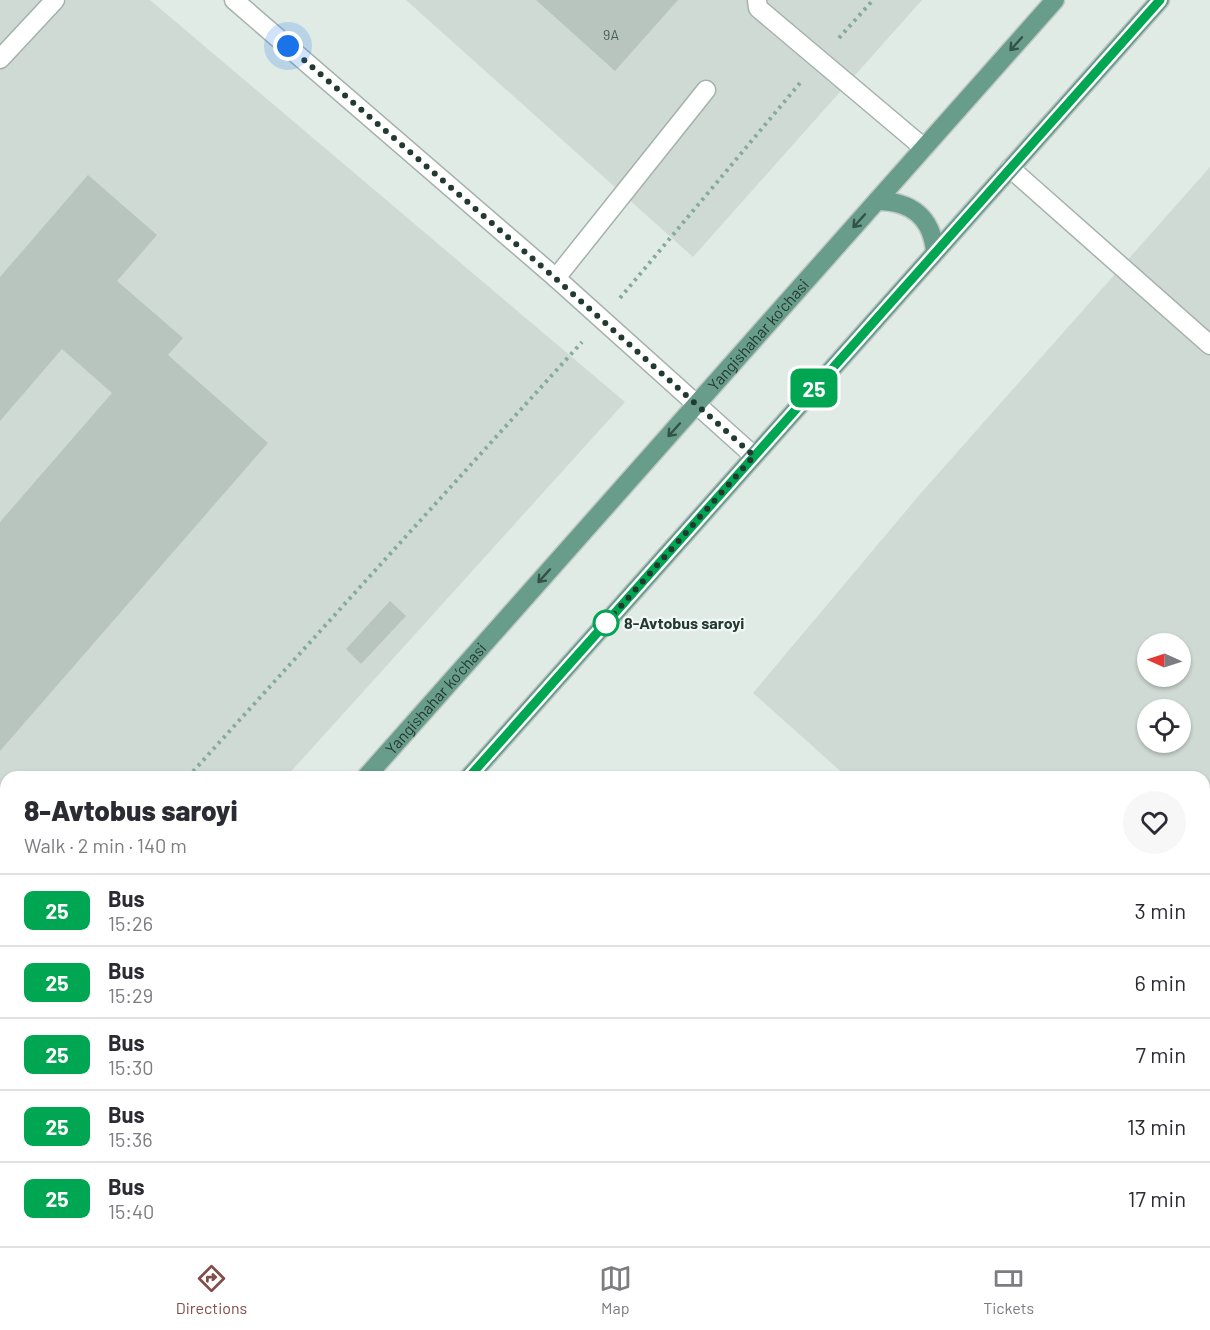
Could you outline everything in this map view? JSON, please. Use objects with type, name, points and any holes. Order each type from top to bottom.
[{"type":"main road","name":"Yangishahar ko‘chasi","points":[[371,771],[1055,0]]},
{"type":"main road","points":[[474,771],[1160,0]]},
{"type":"main road","points":[[877,201],[899,202],[920,214],[931,232],[935,252]]},
{"type":"street","points":[[0,59],[55,0]]},
{"type":"street","points":[[234,0],[555,278],[754,456]]},
{"type":"street","points":[[757,0],[758,8],[924,148]]},
{"type":"street","points":[[555,278],[706,90]]},
{"type":"street","points":[[1010,168],[1210,345]]},
{"type":"path","points":[[193,771],[601,320],[820,59],[873,0]]},
{"type":"shaded area","points":[[0,0],[150,0],[625,402],[291,771],[0,771]]},
{"type":"shaded area","points":[[406,0],[922,0],[693,257]]},
{"type":"shaded area","points":[[1210,167],[1210,771],[840,771],[753,693],[921,493]]},
{"type":"building","points":[[536,0],[678,0],[615,71]]},
{"type":"building","points":[[88,175],[157,235],[117,281],[183,338],[168,355],[268,443],[0,751],[0,522],[112,393],[62,349],[0,421],[0,277]]},
{"type":"building","points":[[390,601],[406,616],[361,664],[346,649]]},
{"type":"bus line","name":"25","points":[[474,771],[1160,0]]},
{"type":"place","name":"8-Avtobus saroyi","points":[[606,623]]},
{"type":"route","points":[[288,46],[555,278],[754,456],[606,623]]}]
